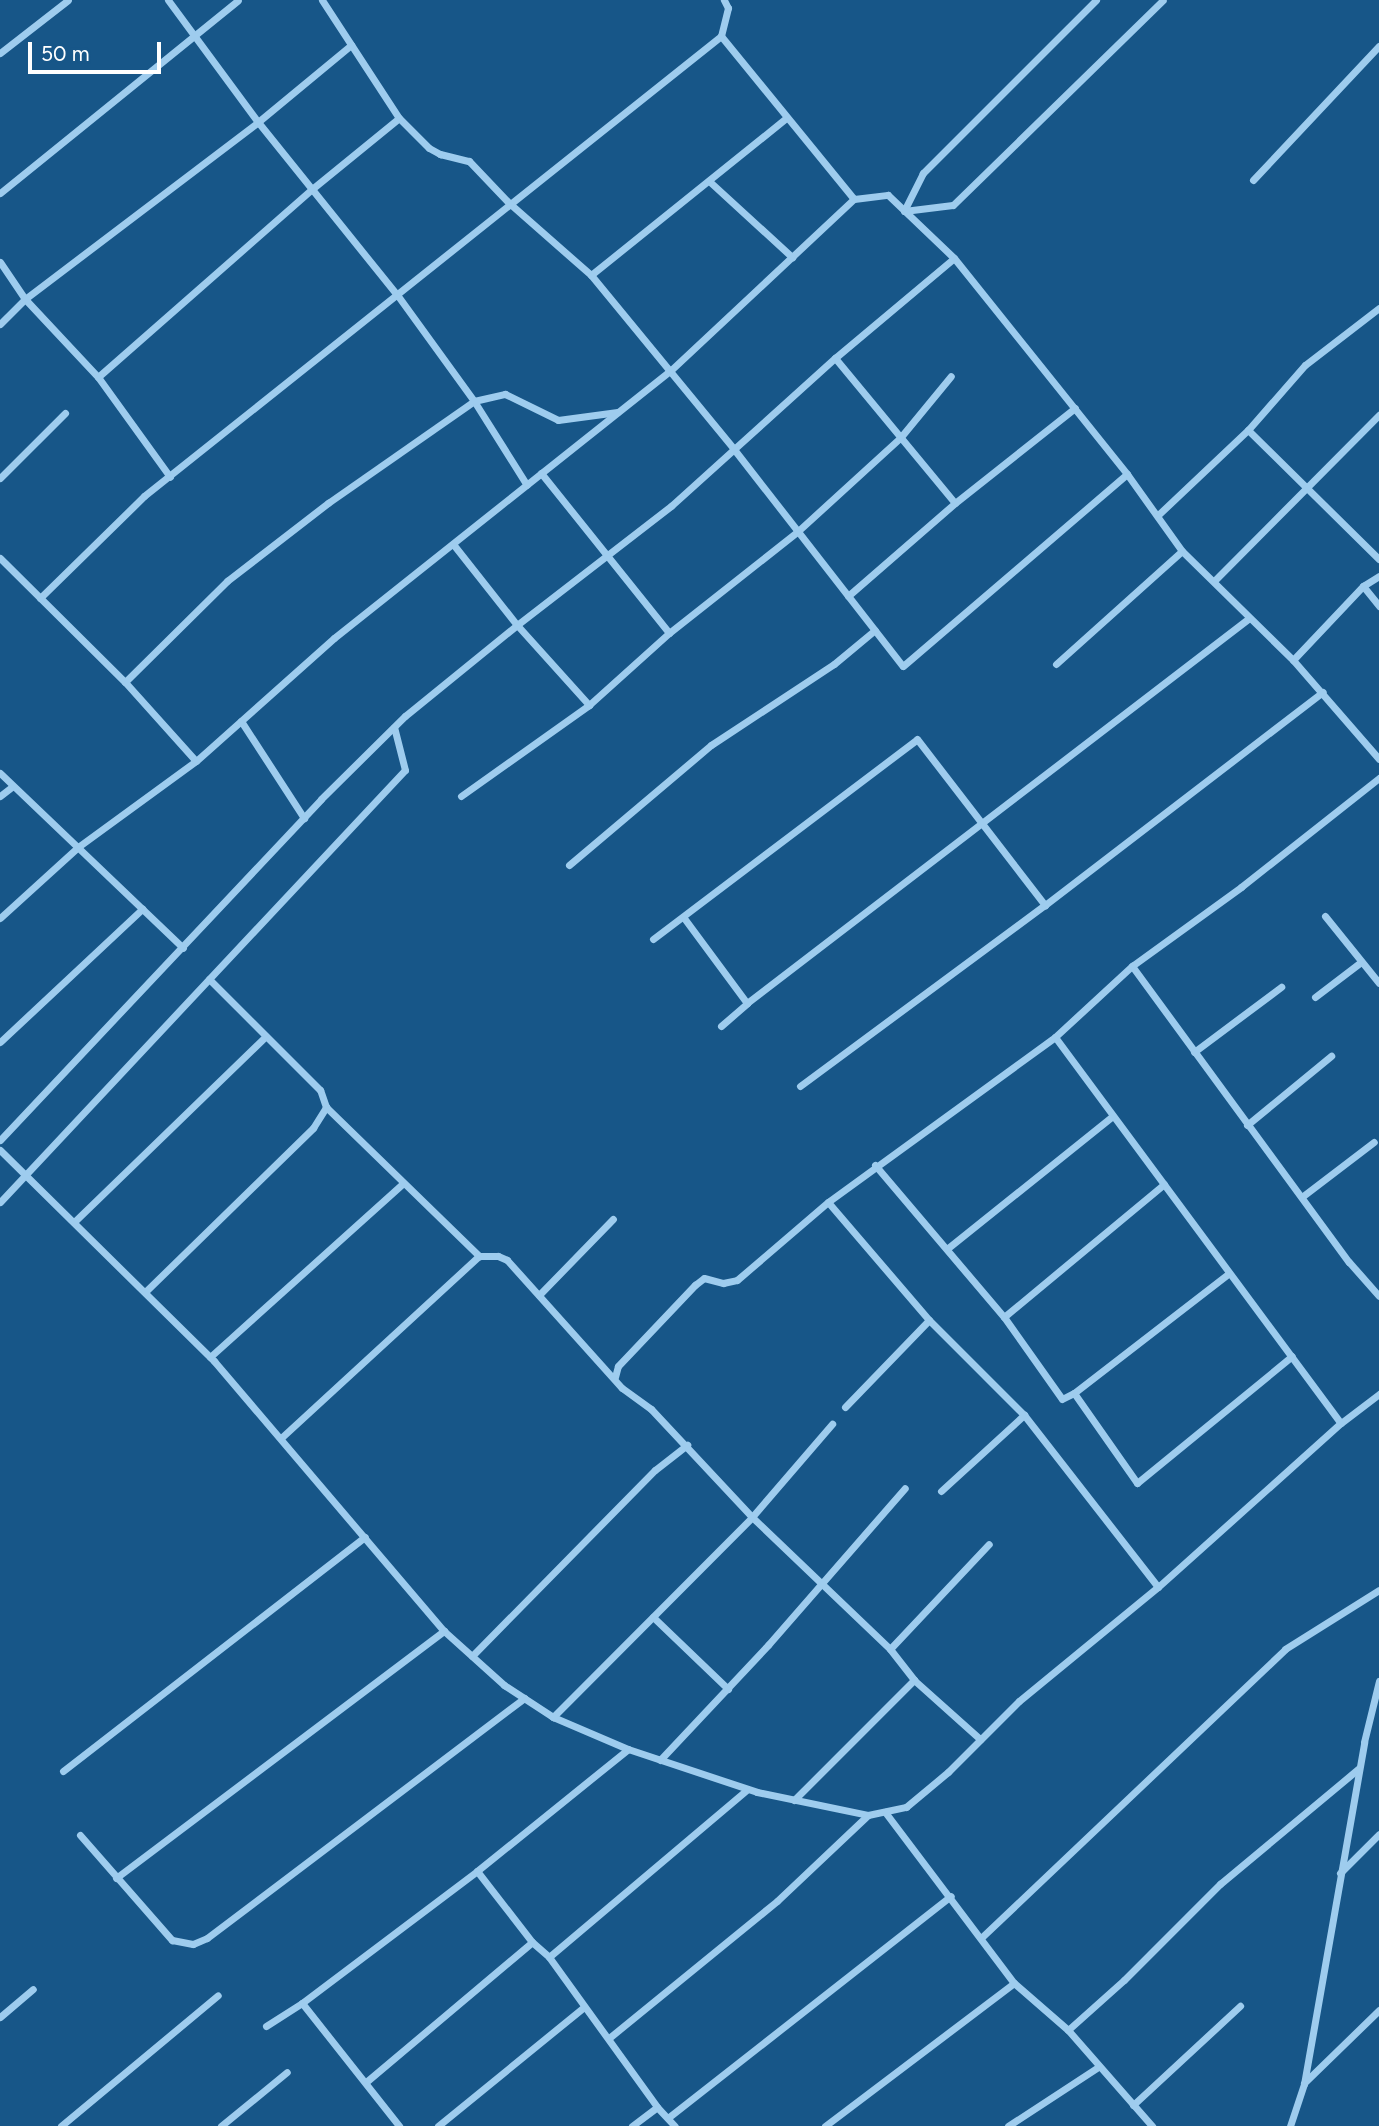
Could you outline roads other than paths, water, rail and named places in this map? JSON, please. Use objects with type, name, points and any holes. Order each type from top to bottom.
[{"type":"street","points":[[0,53],[68,0]]},
{"type":"street","points":[[168,0],[258,121],[398,296],[474,401],[527,485]]},
{"type":"street","points":[[0,193],[238,0]]},
{"type":"street","points":[[322,0],[399,118],[429,148],[440,154],[469,161],[509,203],[592,275],[733,448],[903,666],[1127,474]]},
{"type":"street","points":[[40,598],[144,496],[721,36],[727,21],[724,0]]},
{"type":"street","points":[[904,211],[923,173],[1096,0]]},
{"type":"street","points":[[904,211],[953,205],[1163,0]]},
{"type":"street","points":[[721,36],[854,199]]},
{"type":"street","points":[[0,324],[25,299],[258,121],[351,45]]},
{"type":"street","points":[[1254,180],[1379,46]]},
{"type":"street","points":[[98,377],[312,189],[399,118]]},
{"type":"street","points":[[592,275],[786,118]]},
{"type":"street","points":[[709,181],[792,257]]},
{"type":"street","points":[[0,918],[78,846],[196,761],[334,638],[670,370],[854,199],[888,195],[954,258],[1127,474],[1182,551],[1215,580],[1248,619],[1293,660],[1379,759]]},
{"type":"street","points":[[0,1140],[304,818],[394,727],[517,625],[671,506],[835,358],[954,258]]},
{"type":"street","points":[[0,262],[25,299],[98,377],[170,477]]},
{"type":"street","points":[[1158,515],[1248,430],[1305,365],[1379,308]]},
{"type":"street","points":[[835,358],[956,503]]},
{"type":"street","points":[[461,796],[589,705],[669,632],[797,532],[900,438],[951,376]]},
{"type":"street","points":[[125,682],[227,581],[328,503],[474,401],[505,394],[558,420],[618,412]]},
{"type":"street","points":[[848,596],[956,503],[1075,408]]},
{"type":"street","points":[[0,478],[65,413]]},
{"type":"street","points":[[1215,580],[1379,415]]},
{"type":"street","points":[[1248,430],[1379,559]]},
{"type":"street","points":[[541,473],[669,632]]},
{"type":"street","points":[[453,544],[517,625],[589,705]]},
{"type":"street","points":[[1056,664],[1182,551]]},
{"type":"street","points":[[0,558],[125,682],[196,761]]},
{"type":"street","points":[[1293,660],[1363,586],[1379,576]]},
{"type":"street","points":[[1363,586],[1379,606]]},
{"type":"street","points":[[722,1026],[747,1003],[1248,619]]},
{"type":"street","points":[[569,865],[711,745],[834,664],[875,630]]},
{"type":"street","points":[[800,1086],[1045,905],[1323,692]]},
{"type":"street","points":[[241,721],[304,818]]},
{"type":"street","points":[[0,1202],[405,770],[394,727]]},
{"type":"street","points":[[653,939],[917,739],[1045,905]]},
{"type":"street","points":[[0,773],[184,948]]},
{"type":"street","points":[[615,1377],[618,1366],[695,1285],[704,1278],[723,1283],[737,1280],[875,1165],[1055,1037],[1132,966],[1379,778]]},
{"type":"street","points":[[0,796],[13,786]]},
{"type":"street","points":[[0,1042],[142,909]]},
{"type":"street","points":[[1325,916],[1379,984]]},
{"type":"street","points":[[684,918],[747,1003]]},
{"type":"street","points":[[1315,997],[1361,962]]},
{"type":"street","points":[[1132,966],[1349,1262],[1379,1296]]},
{"type":"street","points":[[209,979],[320,1090],[326,1107],[480,1256]]},
{"type":"street","points":[[1194,1052],[1281,987]]},
{"type":"street","points":[[74,1222],[266,1036]]},
{"type":"street","points":[[1055,1037],[1227,1274],[1341,1423]]},
{"type":"street","points":[[1247,1125],[1331,1056]]},
{"type":"street","points":[[145,1292],[313,1128],[326,1107]]},
{"type":"street","points":[[948,1248],[1113,1116]]},
{"type":"street","points":[[1303,1196],[1374,1142]]},
{"type":"street","points":[[0,1150],[209,1357],[444,1631],[504,1685],[554,1717],[628,1749],[748,1789],[868,1815],[906,1807],[1077,1651],[1158,1587],[1341,1423],[1379,1394]]},
{"type":"street","points":[[875,1165],[1004,1317],[1062,1399],[1074,1393],[1227,1274]]},
{"type":"street","points":[[209,1357],[402,1182]]},
{"type":"street","points":[[1004,1317],[1164,1184]]},
{"type":"street","points":[[828,1202],[929,1320],[1024,1415],[1158,1587]]},
{"type":"street","points":[[539,1295],[613,1219]]},
{"type":"street","points":[[281,1438],[480,1256],[498,1256],[506,1260],[539,1295],[615,1377],[622,1388],[651,1409],[752,1517],[819,1584],[890,1649],[914,1681],[980,1739]]},
{"type":"street","points":[[845,1407],[929,1320]]},
{"type":"street","points":[[1074,1393],[1138,1483],[1292,1356]]},
{"type":"street","points":[[941,1491],[1024,1415]]},
{"type":"street","points":[[554,1717],[752,1517],[832,1424]]},
{"type":"street","points":[[472,1656],[655,1469],[687,1445]]},
{"type":"street","points":[[660,1760],[728,1689],[905,1488]]},
{"type":"street","points":[[63,1771],[366,1537]]},
{"type":"street","points":[[890,1649],[989,1544]]},
{"type":"street","points":[[982,1937],[1285,1649],[1379,1590]]},
{"type":"street","points":[[653,1617],[728,1689]]},
{"type":"street","points":[[116,1878],[444,1631]]},
{"type":"street","points":[[794,1800],[914,1681]]},
{"type":"street","points":[[1290,2126],[1304,2084],[1339,1874],[1379,1681]]},
{"type":"street","points":[[79,1835],[172,1940],[193,1944],[207,1938],[524,1698]]},
{"type":"street","points":[[266,2026],[302,2003],[477,1871],[628,1749]]},
{"type":"street","points":[[1068,2030],[1124,1980],[1220,1884],[1359,1769]]},
{"type":"street","points":[[549,1957],[748,1789]]},
{"type":"street","points":[[885,1812],[982,1937],[1014,1983],[1068,2030],[1152,2126]]},
{"type":"street","points":[[609,2038],[777,1901],[868,1815]]},
{"type":"street","points":[[1339,1874],[1379,1834]]},
{"type":"street","points":[[477,1871],[532,1942],[549,1957],[657,2107],[675,2126]]},
{"type":"street","points":[[669,2117],[951,1896]]},
{"type":"street","points":[[366,2082],[532,1942]]},
{"type":"street","points":[[825,2126],[1014,1983]]},
{"type":"street","points":[[0,2017],[33,1989]]},
{"type":"street","points":[[61,2126],[218,1995]]},
{"type":"street","points":[[302,2003],[399,2126]]},
{"type":"street","points":[[1133,2105],[1240,2006]]},
{"type":"street","points":[[438,2126],[584,2007]]},
{"type":"street","points":[[1304,2084],[1379,2010]]},
{"type":"street","points":[[1008,2126],[1098,2067]]},
{"type":"street","points":[[221,2126],[287,2072]]},
{"type":"street","points":[[632,2126],[657,2107]]}]
